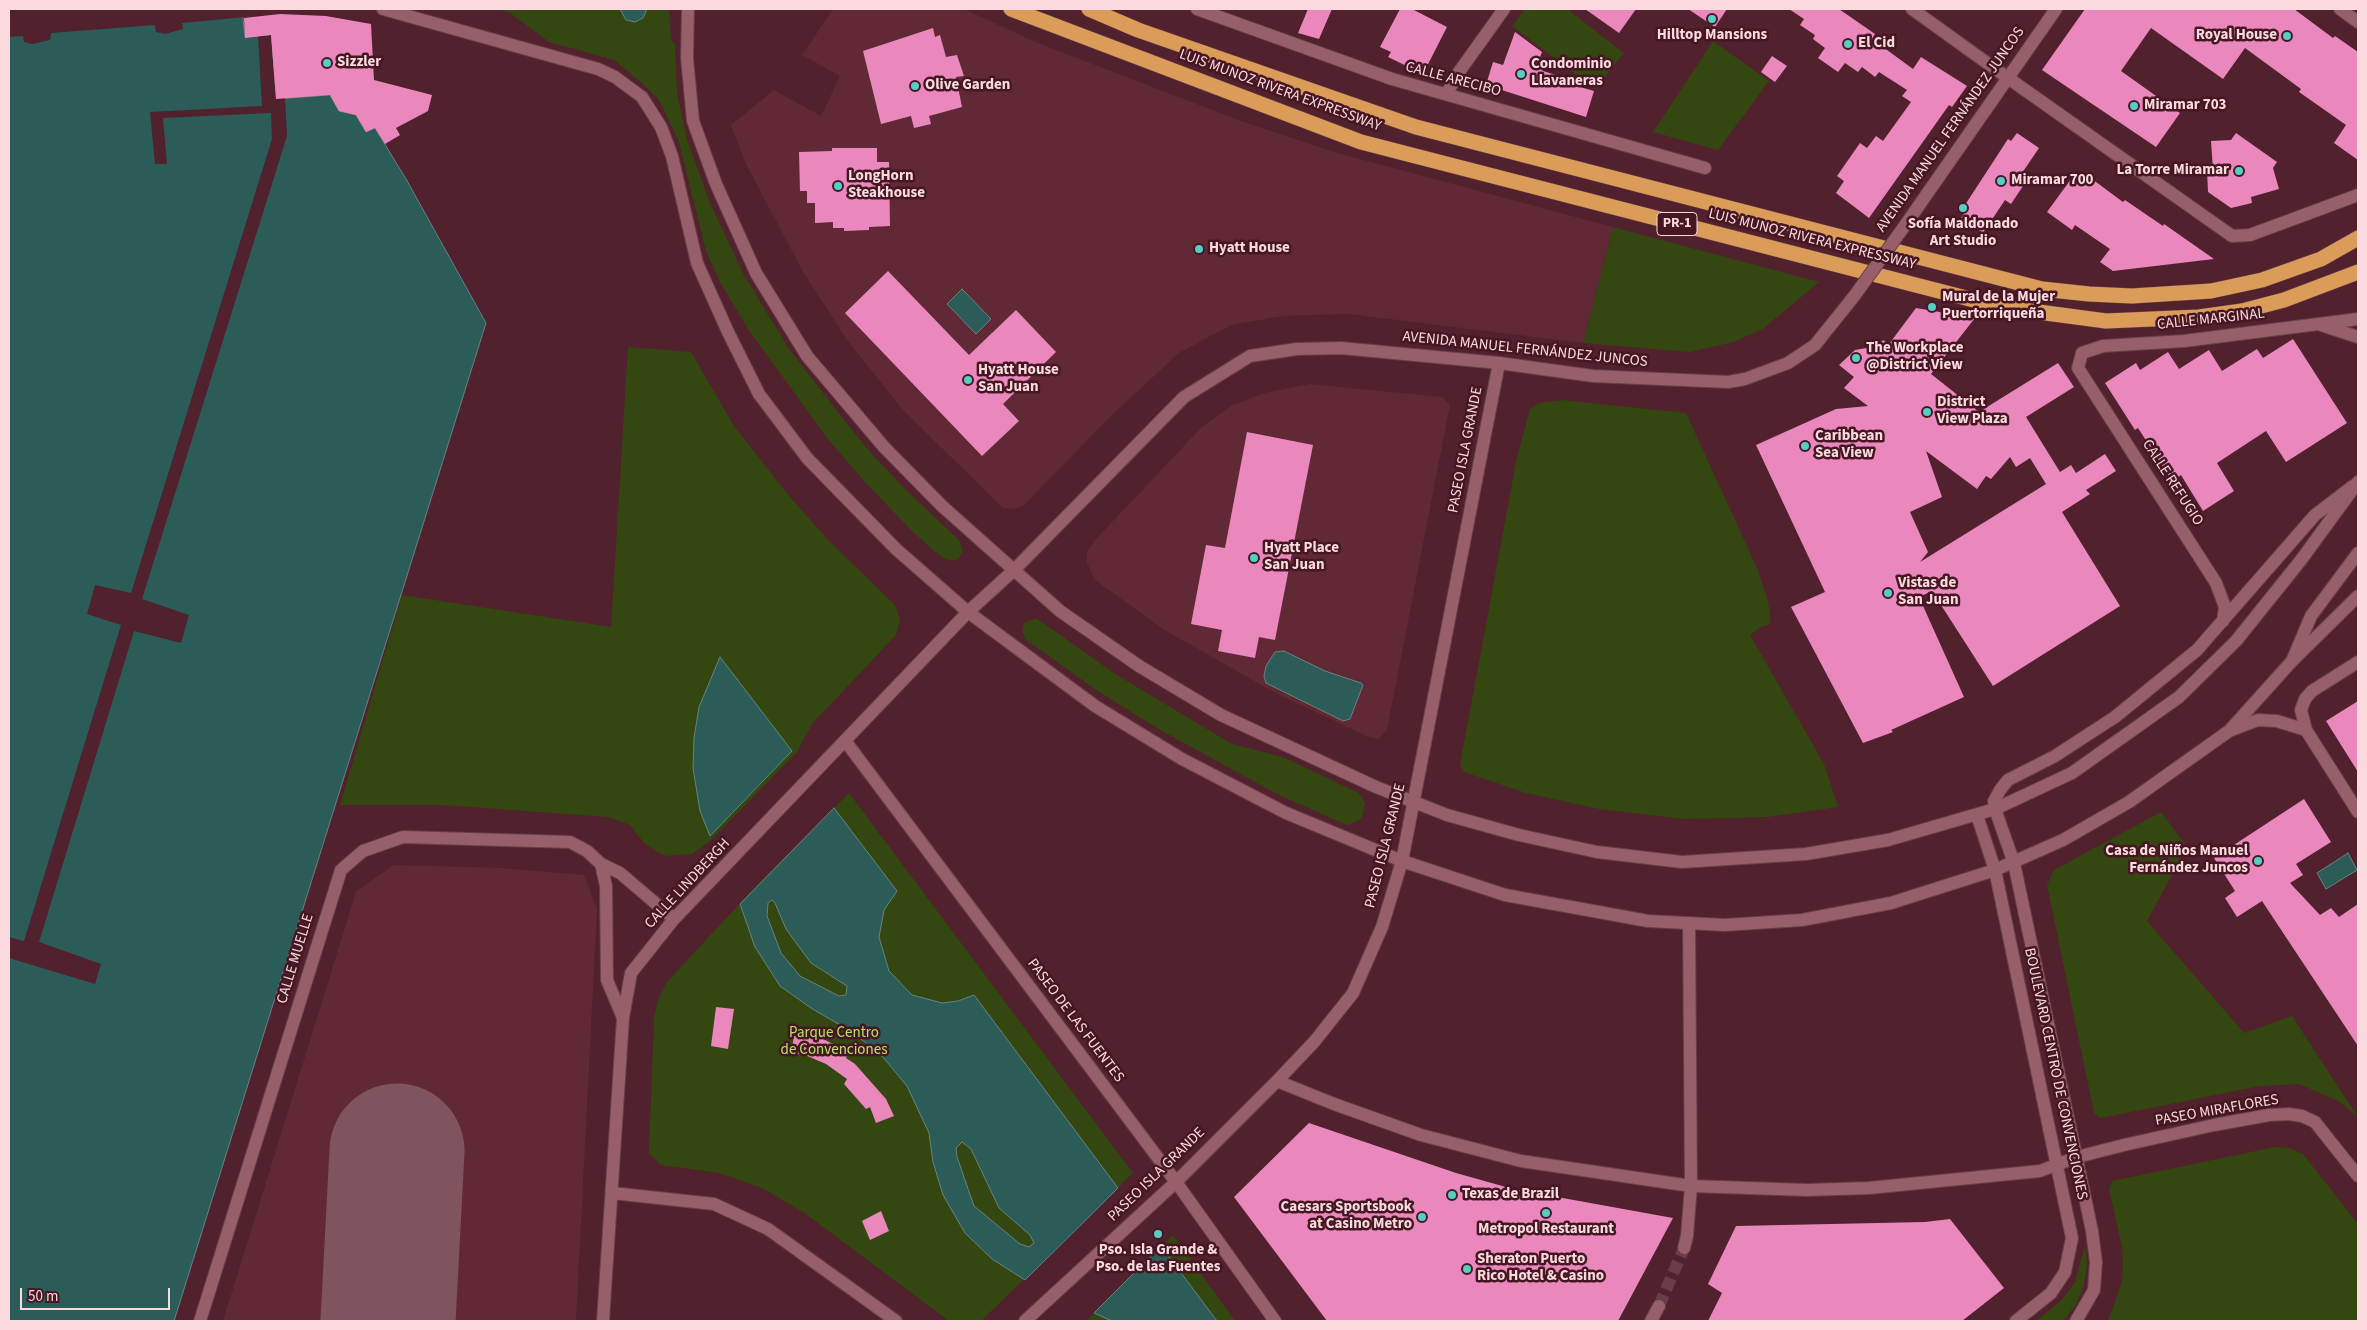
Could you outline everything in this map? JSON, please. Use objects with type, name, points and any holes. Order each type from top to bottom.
[{"type":"highway","name":"LUIS MUNOZ RIVERA EXPRESSWAY","points":[[1011,9],[1361,142],[2001,307],[2106,321],[2199,317],[2242,311],[2284,300],[2358,272]]},
{"type":"highway","name":"LUIS MUNOZ RIVERA EXPRESSWAY","points":[[1089,9],[1138,30],[1416,127],[2042,289],[2132,296],[2211,291],[2262,280],[2313,262],[2358,238]]},
{"type":"street","points":[[383,9],[583,64],[616,77],[642,97],[661,127],[672,156],[697,263],[759,394],[813,464],[896,549],[968,612],[1095,706],[1182,759],[1286,813],[1402,861],[1505,895],[1648,921],[1726,924],[1802,920],[1891,903],[1995,870],[2063,840],[2129,802],[2229,731],[2292,661],[2358,596]]},
{"type":"street","points":[[688,9],[687,58],[693,121],[716,184],[756,273],[807,356],[884,447],[942,506],[1060,611],[1139,666],[1221,715],[1414,804],[1519,835],[1597,852],[1682,862],[1806,854],[1888,840],[1995,809],[2072,773],[2179,697],[2236,642],[2301,560],[2358,483]]},
{"type":"street","name":"CALLE ARECIBO","points":[[1198,9],[1392,79],[1705,168]]},
{"type":"street","points":[[1447,94],[1459,72],[1504,9]]},
{"type":"street","points":[[1912,9],[2232,236],[2250,235],[2358,195]]},
{"type":"street","name":"AVENIDA MANUEL FERNÁNDEZ JUNCOS","points":[[1014,570],[1184,397],[1250,356],[1297,349],[1342,348],[1594,376],[1728,382],[1788,363],[1815,345],[1855,295],[2056,9]]},
{"type":"street","points":[[2340,9],[2358,22]]},
{"type":"street","name":"CALLE MARGINAL","points":[[2078,368],[2082,353],[2102,346],[2184,341],[2358,319]]},
{"type":"street","points":[[2316,324],[2358,337]]},
{"type":"street","name":"PASEO ISLA GRANDE","points":[[1025,1321],[1176,1182],[1277,1082],[1314,1042],[1352,993],[1382,927],[1402,861],[1499,364]]},
{"type":"street","name":"CALLE REFUGIO","points":[[2078,368],[2216,584],[2225,607],[2223,621]]},
{"type":"street","points":[[1995,809],[1994,801],[2008,780],[2055,756],[2115,717],[2197,650],[2315,515],[2358,483]]},
{"type":"street","points":[[2292,661],[2311,616],[2358,554]]},
{"type":"street","name":"CALLE LINDBERGH","points":[[603,1321],[623,1018],[631,973],[674,919],[846,742],[968,612],[1014,570]]},
{"type":"street","points":[[2358,662],[2312,691],[2304,699],[2301,710],[2306,730],[2358,812]]},
{"type":"street","points":[[2229,731],[2258,720],[2277,721],[2306,730]]},
{"type":"street","name":"PASEO DE LAS FUENTES","points":[[846,742],[1176,1182],[1275,1321]]},
{"type":"street","name":"BOULEVARD CENTRO DE CONVENCIONES","points":[[1995,809],[2014,863],[2077,1157],[2096,1262],[2094,1290],[2076,1321]]},
{"type":"street","name":"BOULEVARD CENTRO DE CONVENCIONES","points":[[1976,815],[1995,870],[2072,1238],[2065,1272],[2051,1293],[2016,1321]]},
{"type":"street","name":"CALLE MUELLE","points":[[200,1321],[341,870],[363,851],[403,837],[570,842],[587,851],[601,864],[620,873],[674,919]]},
{"type":"street","points":[[601,864],[606,886],[607,980],[623,1018]]},
{"type":"street","points":[[1684,1248],[1687,1236],[1690,1186],[1689,923]]},
{"type":"street","name":"PASEO MIRAFLORES","points":[[1277,1082],[1421,1135],[1520,1161],[1690,1186],[1807,1190],[1868,1188],[2040,1170],[2077,1157],[2214,1125],[2269,1115],[2289,1114],[2302,1116],[2315,1122],[2358,1176]]},
{"type":"street","points":[[612,1193],[714,1204],[768,1229],[896,1321]]},
{"type":"street","points":[[1651,1321],[1659,1306]]},
{"type":"shaded area","name":"Hyatt House","points":[[833,9],[964,9],[1038,43],[1241,121],[1334,152],[1613,227],[1583,343],[1349,314],[1283,316],[1231,325],[1179,353],[1113,414],[1023,506],[1012,509],[1003,508],[903,410],[847,340],[802,270],[745,162],[731,125],[774,90],[821,116],[840,76],[802,55]]},
{"type":"shaded area","name":"Hyatt Place San Juan","points":[[1310,384],[1442,397],[1450,405],[1387,730],[1379,739],[1369,737],[1279,695],[1163,629],[1095,580],[1087,563],[1087,552],[1095,540],[1201,428],[1231,406],[1264,393]]},
{"type":"shaded area","points":[[393,865],[502,868],[584,875],[597,909],[576,1321],[223,1321],[356,892]]},
{"type":"green space","points":[[498,9],[669,9],[671,41],[675,44],[677,93],[687,140],[710,203],[744,275],[789,349],[844,420],[871,453],[907,491],[959,540],[963,551],[959,558],[953,561],[945,559],[934,551],[863,480],[827,438],[748,329],[720,282],[706,251],[679,142],[659,100],[614,60],[549,42],[510,13]]},
{"type":"green space","points":[[1525,9],[1567,9],[1624,53],[1595,89],[1512,26]]},
{"type":"green space","points":[[1713,41],[1769,81],[1718,150],[1653,132]]},
{"type":"green space","points":[[1613,227],[1819,282],[1764,328],[1734,342],[1689,352],[1583,343]]},
{"type":"green space","points":[[628,347],[691,352],[734,426],[789,496],[830,542],[895,605],[900,619],[896,635],[812,724],[797,752],[711,840],[692,854],[665,856],[644,843],[630,825],[608,817],[442,805],[340,805],[402,595],[611,627]]},
{"type":"green space","points":[[1562,400],[1686,413],[1757,568],[1768,600],[1771,624],[1761,627],[1750,635],[1824,764],[1838,807],[1767,817],[1683,819],[1599,809],[1526,793],[1464,772],[1460,765],[1517,457],[1530,409],[1539,403]]},
{"type":"green space","points":[[1036,618],[1117,675],[1232,744],[1283,757],[1359,793],[1365,803],[1362,818],[1348,825],[1342,823],[1277,794],[1162,731],[1099,692],[1025,639],[1022,629],[1024,623]]},
{"type":"green space","name":"Parque Centro de Convenciones","points":[[849,793],[1133,1173],[981,1321],[949,1321],[803,1212],[762,1188],[719,1173],[661,1165],[649,1153],[654,1018],[658,999],[667,982],[757,885]]},
{"type":"green space","points":[[2161,812],[2187,847],[2147,921],[2244,1033],[2292,1016],[2358,1117],[2340,1102],[2299,1084],[2260,1086],[2101,1118],[2094,1113],[2047,885],[2054,870]]},
{"type":"green space","points":[[2275,1147],[2289,1148],[2303,1154],[2358,1224],[2358,1321],[2108,1321],[2122,1282],[2123,1262],[2122,1247],[2109,1189],[2112,1181]]},
{"type":"green space","points":[[1173,1235],[1235,1321],[1086,1321]]},
{"type":"green space","points":[[2084,1249],[2086,1249],[2087,1266],[2083,1287],[2076,1305],[2063,1321],[2036,1321],[2061,1301],[2075,1282]]},
{"type":"water","points":[[9,9],[242,9],[245,37],[271,35],[276,99],[330,95],[339,111],[356,115],[366,132],[375,128],[406,179],[486,323],[174,1321],[9,1321]]},
{"type":"water","points":[[620,9],[647,9],[643,18],[635,22],[626,20]]},
{"type":"water","points":[[962,289],[991,319],[976,334],[947,304]]},
{"type":"water","points":[[1284,651],[1325,671],[1363,685],[1350,719],[1343,721],[1266,683],[1264,676],[1266,666],[1275,652]]},
{"type":"water","points":[[720,657],[792,751],[710,836],[700,811],[693,768],[694,738],[699,707]]},
{"type":"water","points":[[834,808],[897,891],[884,910],[879,937],[889,971],[912,995],[942,1003],[958,1001],[974,995],[1118,1188],[1025,1280],[992,1259],[965,1233],[943,1195],[933,1162],[929,1133],[907,1086],[882,1056],[852,1032],[811,1008],[780,986],[755,947],[740,904]],"holes":[[[772,900],[786,929],[811,963],[847,986],[846,995],[839,996],[800,976],[781,953],[767,916],[768,903]],[[962,1142],[971,1149],[999,1208],[1030,1235],[1034,1243],[1029,1247],[1020,1244],[974,1206],[957,1157],[956,1148]]]},
{"type":"water","points":[[2348,853],[2357,870],[2326,889],[2317,873]]},
{"type":"water","points":[[1161,1246],[1217,1321],[1112,1321],[1094,1313]]},
{"type":"pier","points":[[9,9],[245,9],[246,17],[182,23],[183,29],[165,34],[156,32],[155,25],[51,33],[50,40],[32,44],[24,42],[23,36],[9,37]]},
{"type":"pier","points":[[271,35],[276,98],[285,98],[287,136],[142,599],[189,615],[181,643],[134,631],[39,942],[101,964],[95,984],[9,958],[9,937],[24,941],[121,625],[87,614],[95,585],[131,593],[272,139],[271,113],[163,118],[167,164],[155,164],[150,112],[262,106],[258,36]]},
{"type":"building","points":[[1308,9],[1332,9],[1319,39],[1298,33]]},
{"type":"building","points":[[1400,9],[1412,9],[1447,27],[1423,74],[1388,57],[1391,52],[1380,47]]},
{"type":"building","points":[[1585,9],[1636,9],[1619,33]]},
{"type":"building","name":"Hilltop Mansions","points":[[1688,9],[1727,9],[1715,27]]},
{"type":"building","points":[[1789,9],[1839,9],[1875,34],[1872,39],[1913,69],[1921,57],[1967,86],[1952,107],[1949,105],[1869,218],[1836,193],[1844,181],[1837,176],[1860,143],[1867,148],[1876,136],[1883,141],[1911,102],[1902,96],[1907,90],[1879,72],[1875,77],[1862,67],[1858,72],[1845,63],[1838,72],[1818,58],[1825,48],[1813,39],[1815,35],[1800,25],[1804,19]]},
{"type":"building","points":[[2085,9],[2294,9],[2333,38],[2335,36],[2358,52],[2358,160],[2334,143],[2346,125],[2299,92],[2301,89],[2245,48],[2223,79],[2151,28],[2121,71],[2180,113],[2156,147],[2042,70]]},
{"type":"building","points":[[280,14],[326,16],[371,24],[374,80],[432,95],[428,111],[396,128],[400,135],[385,144],[375,128],[366,132],[356,115],[339,111],[330,95],[276,99],[271,35],[245,38],[244,18]]},
{"type":"building","name":"Olive Garden","points":[[933,28],[935,37],[940,35],[946,57],[957,55],[964,76],[956,77],[962,107],[929,116],[931,124],[914,128],[911,116],[881,124],[863,51]]},
{"type":"building","name":"Condominio Llavaneras","points":[[1515,32],[1542,52],[1538,63],[1545,65],[1543,71],[1562,77],[1561,79],[1573,85],[1594,91],[1586,117],[1486,85],[1493,62],[1503,65]]},
{"type":"building","points":[[1772,56],[1787,66],[1775,82],[1761,72]]},
{"type":"building","name":"Miramar 700","points":[[2017,133],[2039,148],[2018,179],[2025,183],[2011,204],[2005,200],[1983,233],[1961,218],[1966,210],[1963,208],[2008,139],[2011,141]]},
{"type":"building","name":"La Torre Miramar","points":[[2236,133],[2277,162],[2273,168],[2279,189],[2251,197],[2252,203],[2231,208],[2208,192],[2207,170],[2213,170],[2211,141],[2231,140]]},
{"type":"building","name":"LongHorn Steakhouse","points":[[832,148],[877,148],[877,162],[889,162],[890,226],[869,227],[869,230],[844,231],[844,228],[833,228],[833,222],[815,223],[815,203],[807,203],[807,191],[800,191],[799,152],[832,151]]},
{"type":"building","points":[[2074,175],[2088,185],[2092,179],[2123,202],[2125,200],[2163,226],[2164,224],[2214,259],[2113,271],[2100,262],[2110,249],[2075,225],[2072,230],[2047,212]]},
{"type":"building","name":"Hyatt House San Juan","points":[[888,271],[969,355],[1016,310],[1056,352],[1003,404],[1019,421],[982,456],[845,313]]},
{"type":"building","points":[[1916,308],[1975,318],[1931,374],[1979,412],[2058,363],[2074,387],[2026,417],[2060,472],[2071,465],[2076,473],[2105,454],[2116,471],[2086,490],[2090,494],[2062,512],[2120,606],[1993,686],[1932,591],[1919,597],[1964,697],[1891,730],[1893,732],[1863,743],[1791,607],[1825,592],[1756,445],[1836,409],[1868,406],[1844,388],[1854,377],[1839,365],[1855,350],[1878,346],[1883,340],[1889,344]],"holes":[[[1926,451],[1977,489],[1986,476],[1991,479],[2010,457],[2016,467],[2030,458],[2046,484],[1920,562],[1928,552],[1910,512],[1942,497]]]},
{"type":"building","points":[[2293,339],[2347,423],[2286,462],[2266,431],[2217,463],[2234,491],[2203,511],[2181,475],[2172,481],[2138,428],[2135,430],[2105,383],[2136,363],[2140,370],[2168,352],[2179,369],[2209,350],[2222,371],[2257,349],[2263,358]]},
{"type":"building","points":[[1247,432],[1313,445],[1275,640],[1259,637],[1255,658],[1218,651],[1222,630],[1191,624],[1206,545],[1225,548]]},
{"type":"building","points":[[2358,701],[2358,772],[2326,721]]},
{"type":"building","points":[[2304,799],[2331,842],[2296,864],[2303,875],[2290,883],[2320,915],[2331,908],[2339,917],[2358,904],[2358,1046],[2262,901],[2237,917],[2225,898],[2235,891],[2214,858]]},
{"type":"building","points":[[716,1007],[734,1009],[728,1049],[711,1046]]},
{"type":"building","points":[[815,1035],[849,1052],[846,1058],[855,1064],[886,1099],[894,1116],[876,1123],[870,1107],[866,1109],[844,1084],[847,1079],[826,1064],[805,1055],[791,1053],[794,1036],[814,1038]]},
{"type":"building","name":"Sheraton Puerto Rico Hotel & Casino","points":[[1309,1123],[1456,1173],[1513,1189],[1673,1218],[1618,1321],[1327,1321],[1234,1197]]},
{"type":"building","points":[[881,1211],[889,1231],[870,1240],[862,1221]]},
{"type":"building","points":[[1950,1219],[2004,1288],[1962,1321],[1708,1321],[1722,1293],[1708,1284],[1736,1226],[1925,1222]]},
{"type":"runway","points":[[388,1321],[397,1151]]},
{"type":"tunnel","points":[[1659,1306],[1684,1248]]},
{"type":"place","name":"Hilltop Mansions","points":[[1712,19]]},
{"type":"place","name":"Royal House","points":[[2287,36]]},
{"type":"place","name":"El Cid","points":[[1848,44]]},
{"type":"place","name":"Sizzler","points":[[327,63]]},
{"type":"place","name":"Condominio Llavaneras","points":[[1521,74]]},
{"type":"place","name":"Olive Garden","points":[[915,86]]},
{"type":"place","name":"Miramar 703","points":[[2134,106]]},
{"type":"place","name":"La Torre Miramar","points":[[2239,171]]},
{"type":"place","name":"Miramar 700","points":[[2001,181]]},
{"type":"place","name":"LongHorn Steakhouse","points":[[838,186]]},
{"type":"place","name":"Sofía Maldonado Art Studio","points":[[1963,208]]},
{"type":"place","name":"Hyatt House","points":[[1199,249]]},
{"type":"place","name":"Mural de la Mujer Puertorriqueña","points":[[1932,307]]},
{"type":"place","name":"The Workplace @District View","points":[[1856,358]]},
{"type":"place","name":"Hyatt House San Juan","points":[[968,380]]},
{"type":"place","name":"District View Plaza","points":[[1927,412]]},
{"type":"place","name":"Caribbean Sea View","points":[[1805,446]]},
{"type":"place","name":"Hyatt Place San Juan","points":[[1254,558]]},
{"type":"place","name":"Vistas de San Juan","points":[[1888,593]]},
{"type":"place","name":"Casa de Niños Manuel Fernández Juncos","points":[[2258,861]]},
{"type":"place","name":"Texas de Brazil","points":[[1452,1195]]},
{"type":"place","name":"Metropol Restaurant","points":[[1546,1213]]},
{"type":"place","name":"Caesars Sportsbook at Casino Metro","points":[[1422,1217]]},
{"type":"place","name":"Pso. Isla Grande & Pso. de las Fuentes","points":[[1158,1234]]},
{"type":"place","name":"Sheraton Puerto Rico Hotel & Casino","points":[[1467,1269]]}]
